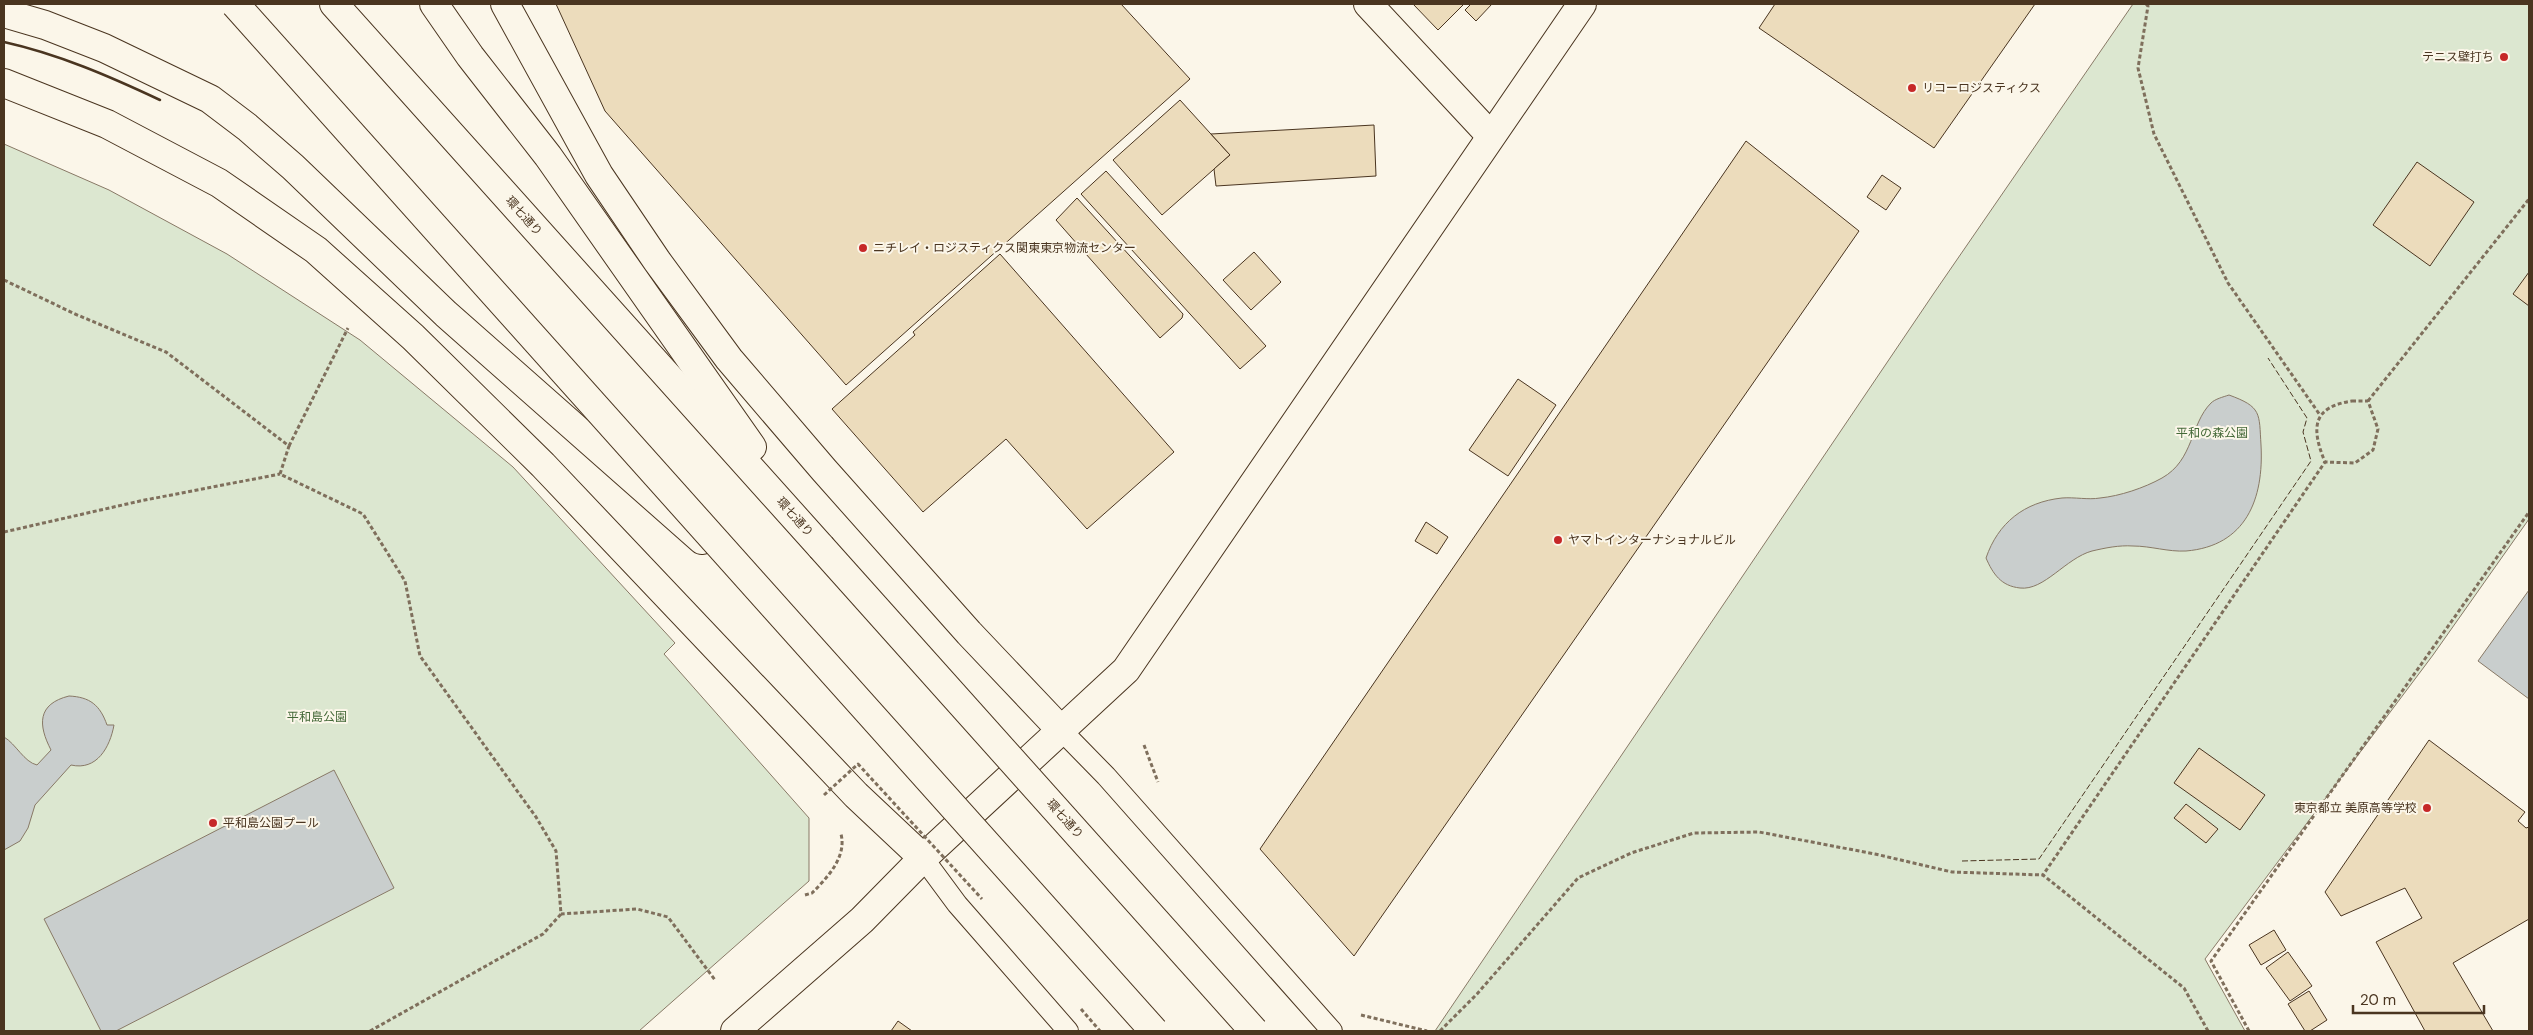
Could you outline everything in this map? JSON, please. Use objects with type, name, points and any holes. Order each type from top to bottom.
[{"type":"main road","points":[[235,4],[1154,1031]]},
{"type":"main road","name":"環七通り","points":[[334,4],[1254,1031]]},
{"type":"main road","points":[[434,4],[470,56],[548,156],[821,546]]},
{"type":"main road","points":[[505,4],[599,175],[657,261],[729,359],[824,470],[974,639],[1060,729]]},
{"type":"main road","points":[[1368,4],[1490,135]]},
{"type":"main road","points":[[735,1031],[862,920],[922,858],[1126,670],[1490,135],[1582,4]]},
{"type":"main road","points":[[4,14],[45,25],[104,48],[210,99],[247,127],[293,167],[446,314],[763,594]]},
{"type":"main road","points":[[4,84],[107,124],[218,183],[316,250],[366,293],[543,465],[856,795],[922,858]]},
{"type":"lane","points":[[1060,729],[1106,776],[1332,1031]]},
{"type":"lane","points":[[922,858],[957,904],[1068,1031]]},
{"type":"path","points":[[2146,4],[2148,6],[2138,68],[2154,134],[2228,283],[2320,415]]},
{"type":"path","points":[[2325,462],[2315,432],[2320,415],[2334,404],[2368,401],[2529,199]]},
{"type":"path","points":[[4,280],[75,314],[166,352],[289,446]]},
{"type":"path","points":[[280,474],[289,446],[366,293]]},
{"type":"path","points":[[2325,462],[2355,463],[2373,450],[2378,430],[2368,401]]},
{"type":"path","points":[[2043,875],[2325,462]]},
{"type":"path","points":[[4,532],[140,501],[280,474],[363,514],[405,581],[420,656],[536,818],[556,851],[561,914]]},
{"type":"path","points":[[2249,1031],[2211,961],[2529,512]]},
{"type":"path","points":[[824,794],[858,764],[986,903]]},
{"type":"path","points":[[1440,1031],[1477,994],[1578,878],[1631,853],[1694,833],[1759,832],[1875,854],[1952,872],[2043,875],[2184,988],[2208,1031]]},
{"type":"path","points":[[805,894],[812,893],[837,863]]},
{"type":"path","points":[[370,1031],[543,934],[561,914],[637,909],[668,917],[714,980]]},
{"type":"path","points":[[1076,1003],[1100,1031]]},
{"type":"green space","name":"平和の森公園","points":[[2133,4],[2529,4],[2529,519],[2433,655],[2205,959],[2245,1031],[1435,1031],[1934,293]]},
{"type":"green space","name":"平和島公園","points":[[4,144],[109,190],[227,254],[360,340],[513,467],[675,643],[664,654],[809,818],[809,881],[639,1031],[4,1031]]},
{"type":"shaded area","points":[[2229,395],[2248,403],[2257,412],[2260,425],[2261,465],[2259,484],[2247,516],[2237,530],[2223,540],[2207,547],[2186,551],[2128,546],[2092,551],[2073,560],[2046,579],[2029,588],[2013,587],[1998,578],[1986,558],[1998,534],[2014,516],[2048,500],[2062,498],[2095,499],[2124,493],[2155,482],[2180,462],[2199,421],[2211,403]]},
{"type":"shaded area","points":[[2529,590],[2529,699],[2478,661]]},
{"type":"shaded area","points":[[69,696],[83,698],[93,703],[101,712],[107,725],[114,725],[109,741],[101,756],[95,761],[80,766],[71,765],[35,805],[28,828],[20,841],[4,850],[4,737],[24,757],[37,765],[51,750],[43,724],[46,710],[51,704]]},
{"type":"shaded area","points":[[334,770],[394,888],[116,1031],[101,1031],[44,919]]},
{"type":"building","name":"ニチレイ・ロジスティクス関東東京物流センター","points":[[556,4],[1121,4],[1190,79],[846,385],[605,111]]},
{"type":"building","points":[[1413,4],[1464,4],[1438,30]]},
{"type":"building","points":[[1471,4],[1492,4],[1476,21],[1465,10]]},
{"type":"building","name":"リコーロジスティクス","points":[[1775,4],[2035,4],[1934,148],[1759,28]]},
{"type":"building","points":[[1180,100],[1230,155],[1162,215],[1113,160]]},
{"type":"building","points":[[1374,125],[1376,176],[1216,186],[1214,169],[1230,155],[1211,134]]},
{"type":"building","name":"ヤマトインターナショナルビル","points":[[1746,141],[1859,231],[1354,956],[1260,849]]},
{"type":"building","points":[[2417,162],[2474,202],[2430,266],[2373,225]]},
{"type":"building","points":[[1106,171],[1266,346],[1240,369],[1081,194]]},
{"type":"building","points":[[1882,175],[1901,188],[1886,210],[1867,197]]},
{"type":"building","points":[[1077,198],[1183,314],[1182,318],[1160,338],[1056,220]]},
{"type":"building","points":[[1254,252],[1281,282],[1251,310],[1223,280]]},
{"type":"building","points":[[1000,254],[1174,452],[1087,529],[1006,439],[923,512],[832,409],[915,335],[913,332]]},
{"type":"building","points":[[2529,272],[2529,306],[2513,294]]},
{"type":"building","points":[[1518,379],[1556,405],[1508,476],[1469,450]]},
{"type":"building","points":[[1426,522],[1448,537],[1437,554],[1415,541]]},
{"type":"building","points":[[2429,740],[2525,812],[2518,821],[2526,828],[2529,827],[2529,919],[2453,963],[2493,1031],[2425,1031],[2376,942],[2422,918],[2405,888],[2341,916],[2325,892]]},
{"type":"building","points":[[2199,748],[2265,795],[2240,830],[2174,783]]},
{"type":"building","points":[[2186,804],[2218,829],[2206,843],[2174,818]]},
{"type":"building","points":[[2274,930],[2286,950],[2261,965],[2249,945]]},
{"type":"building","points":[[2288,952],[2312,986],[2290,1001],[2266,968]]},
{"type":"building","points":[[2309,991],[2327,1020],[2310,1031],[2305,1031],[2288,1004]]},
{"type":"building","points":[[898,1021],[912,1031],[891,1031]]},
{"type":"fence","points":[[1962,861],[2039,859],[2311,461],[2303,432],[2307,418],[2268,358]]},
{"type":"wall","points":[[4,42],[83,66],[160,100]]},
{"type":"place","name":"テニス壁打ち","points":[[2504,57]]},
{"type":"place","name":"リコーロジスティクス","points":[[1912,88]]},
{"type":"place","name":"ニチレイ・ロジスティクス関東東京物流センター","points":[[863,248]]},
{"type":"place","name":"ヤマトインターナショナルビル","points":[[1558,540]]},
{"type":"place","name":"東京都立 美原高等学校","points":[[2427,808]]},
{"type":"place","name":"平和島公園プール","points":[[213,823]]}]
